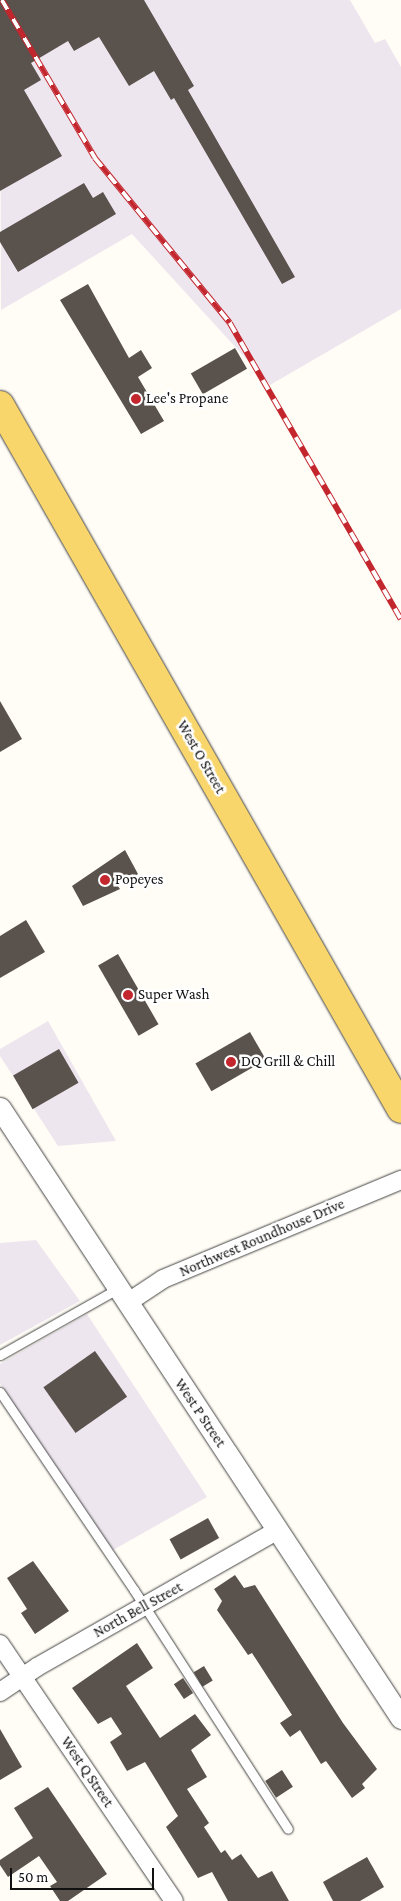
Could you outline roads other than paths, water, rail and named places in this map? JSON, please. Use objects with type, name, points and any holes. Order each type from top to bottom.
[{"type":"main road","name":"West O Street","points":[[0,405],[401,1109]]},
{"type":"street","name":"West P Street","points":[[0,1108],[401,1718]]},
{"type":"street","name":"Northwest Roundhouse Drive","points":[[122,1296],[401,1180]]},
{"type":"street","name":"North Bell Street","points":[[0,1692],[22,1677],[278,1530]]},
{"type":"street","name":"West Q Street","points":[[0,1644],[174,1901]]},
{"type":"lane","points":[[0,1355],[122,1296]]},
{"type":"lane","points":[[0,1392],[144,1606],[288,1830]]},
{"type":"railway","points":[[2,0],[95,158],[230,323],[401,619]]},
{"type":"place","name":"Lee's Propane","points":[[136,399]]},
{"type":"place","name":"Popeyes","points":[[105,880]]},
{"type":"place","name":"Super Wash","points":[[128,995]]},
{"type":"place","name":"DQ Grill & Chill","points":[[231,1062]]}]
